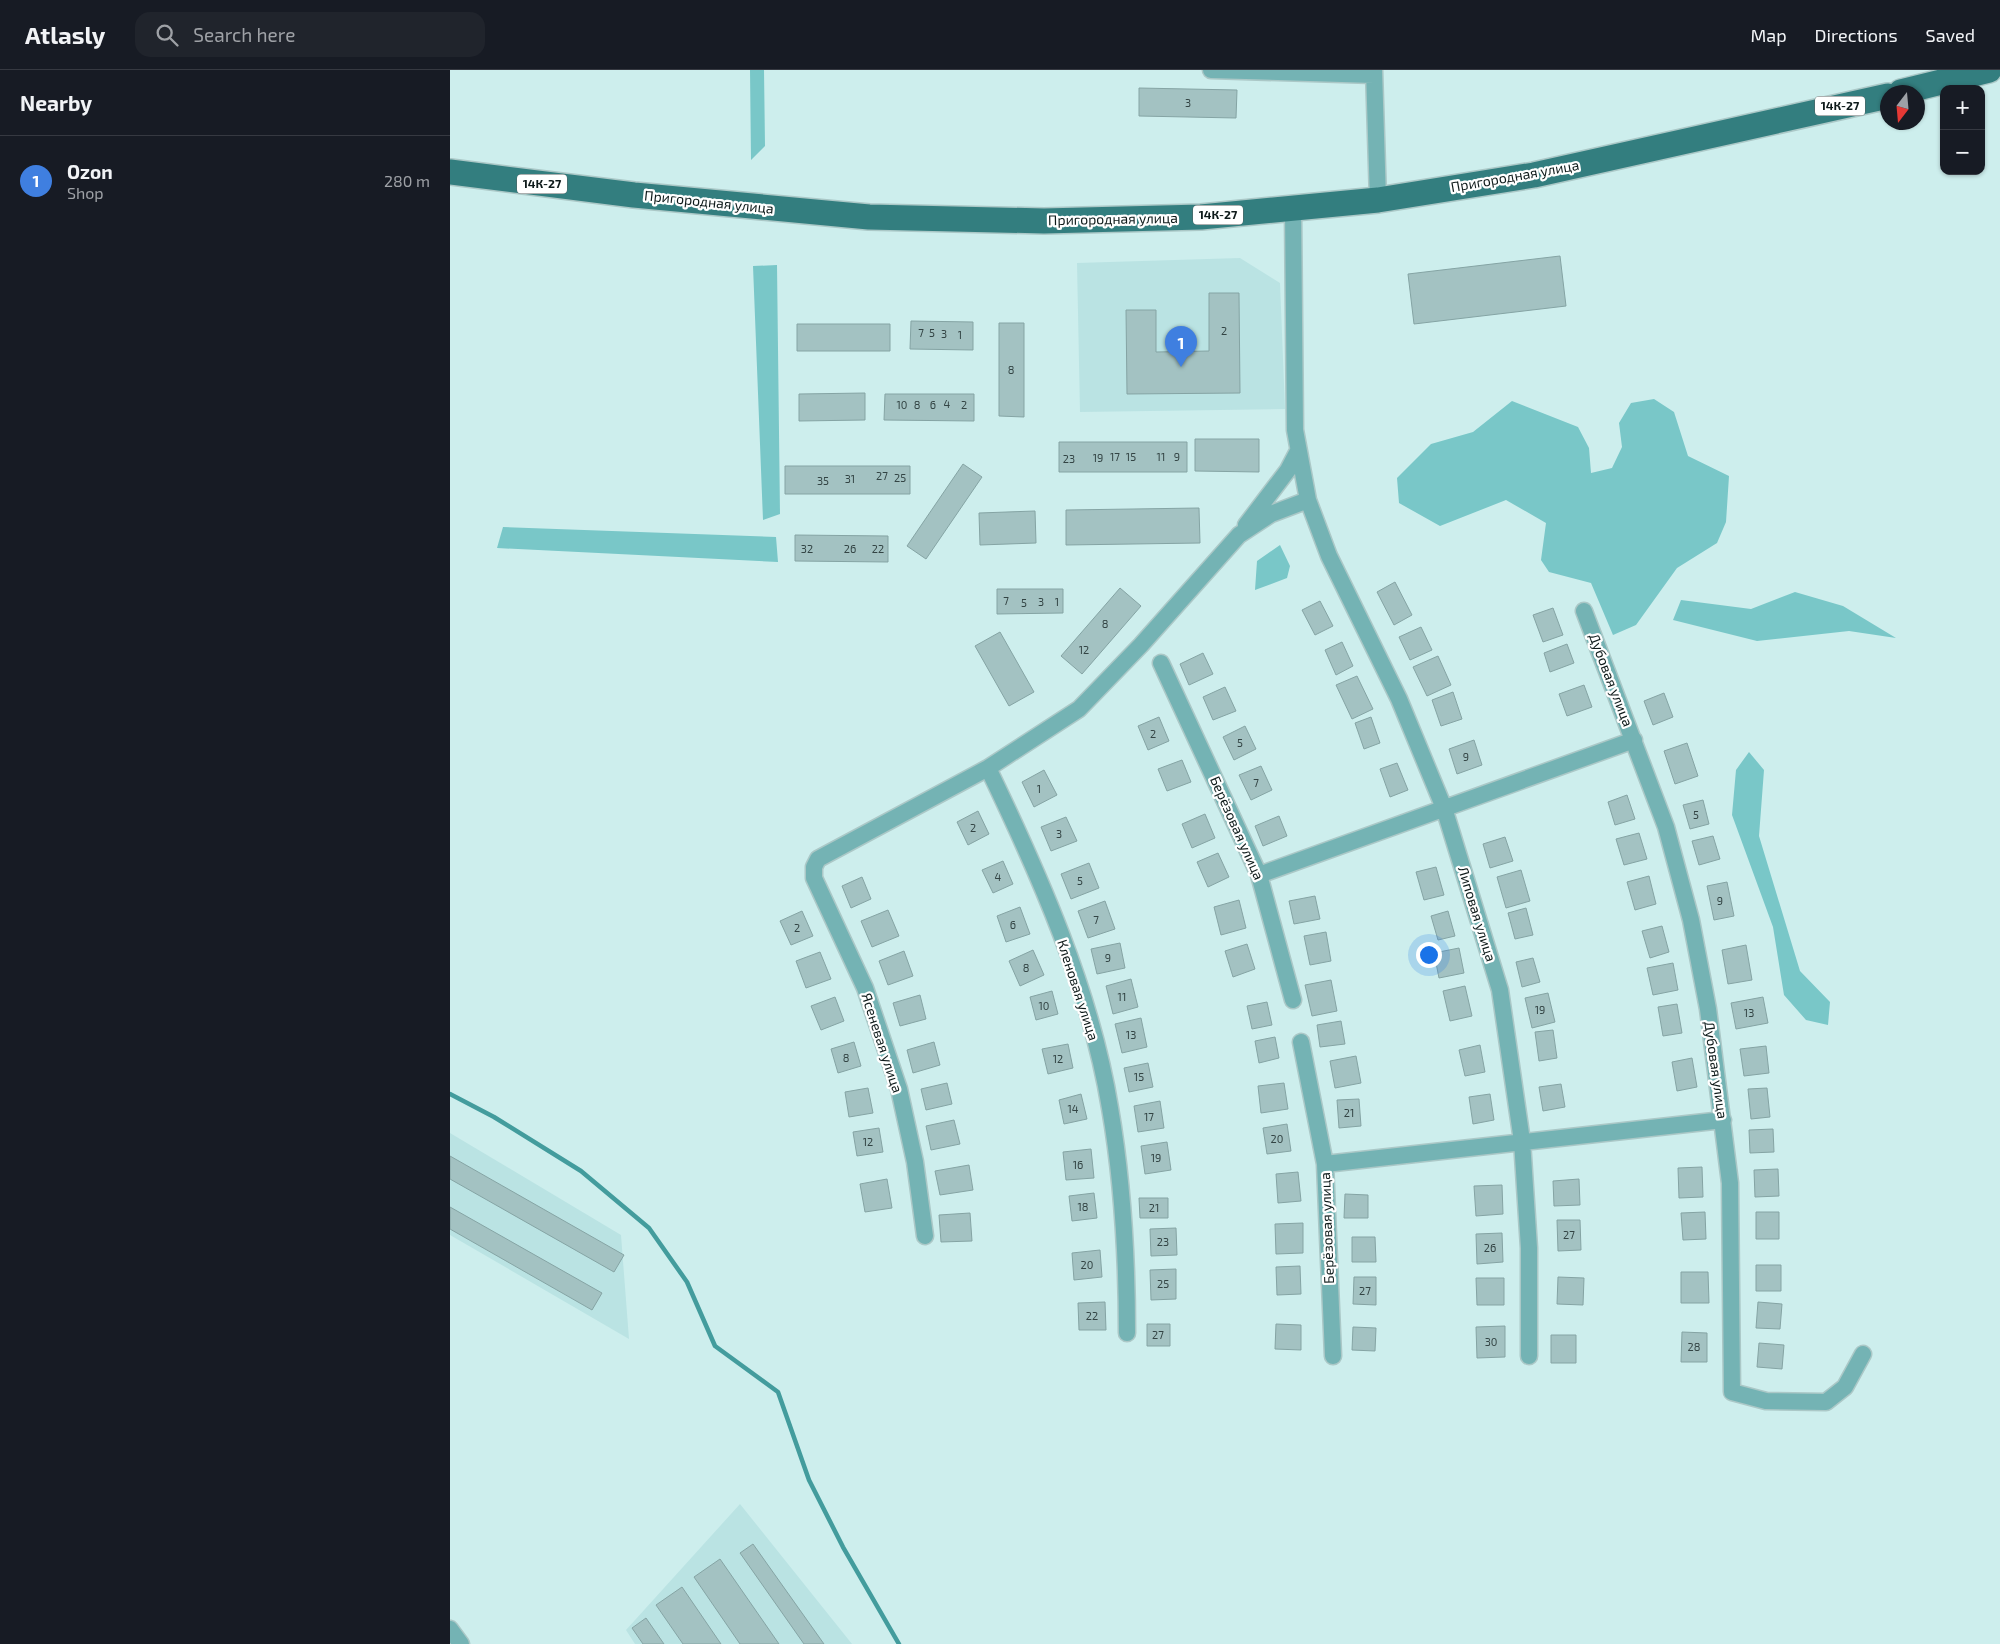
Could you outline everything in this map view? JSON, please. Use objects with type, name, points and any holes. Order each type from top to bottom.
[{"type":"main road","points":[[1925,86],[1989,70]]},
{"type":"main road","name":"Пригородная улица","points":[[450,172],[634,195],[869,218],[1064,220],[1201,217],[1378,200],[1534,175],[1880,98]]},
{"type":"street","points":[[1211,70],[1374,73],[1378,200]]},
{"type":"street","name":"Липовая улица","points":[[1293,209],[1295,430],[1308,500],[1328,556],[1400,699],[1444,808],[1500,990],[1522,1141],[1529,1248],[1529,1356]]},
{"type":"street","points":[[988,768],[1079,709],[1141,645],[1239,535],[1288,470],[1298,451]]},
{"type":"street","points":[[1239,535],[1271,514],[1308,500]]},
{"type":"street","name":"Дубовая улица","points":[[1584,611],[1666,827],[1691,920],[1708,1009],[1730,1183],[1732,1392],[1766,1401],[1826,1402],[1845,1387],[1862,1354]]},
{"type":"street","name":"Берёзовая улица","points":[[1161,663],[1259,875],[1293,1000]]},
{"type":"street","points":[[1259,875],[1634,740]]},
{"type":"street","name":"Ясеневая улица","points":[[925,1236],[915,1162],[898,1089],[865,988],[820,896],[814,878],[814,867],[818,859],[988,768]]},
{"type":"street","name":"Кленовая улица","points":[[988,768],[1048,896],[1093,1030],[1110,1106],[1120,1179],[1127,1265],[1127,1333]]},
{"type":"street","name":"Берёзовая улица","points":[[1301,1042],[1325,1164],[1333,1356]]},
{"type":"street","points":[[1325,1164],[1723,1120]]},
{"type":"street","points":[[450,1629],[461,1644]]},
{"type":"shaded area","points":[[750,70],[764,70],[765,146],[751,160]]},
{"type":"shaded area","points":[[1240,258],[1280,283],[1285,409],[1080,412],[1077,263]]},
{"type":"shaded area","points":[[777,265],[780,514],[763,520],[753,266]]},
{"type":"shaded area","points":[[1654,399],[1674,412],[1688,456],[1729,476],[1726,522],[1717,543],[1677,568],[1636,625],[1613,635],[1591,583],[1549,572],[1541,560],[1546,523],[1506,500],[1440,526],[1399,503],[1397,478],[1431,444],[1473,432],[1512,401],[1578,427],[1589,448],[1591,473],[1612,468],[1622,447],[1619,423],[1631,403]]},
{"type":"shaded area","points":[[503,527],[776,537],[778,562],[497,548]]},
{"type":"shaded area","points":[[1280,545],[1290,566],[1287,578],[1255,590],[1257,561]]},
{"type":"shaded area","points":[[1795,592],[1843,606],[1896,638],[1849,631],[1757,641],[1673,620],[1681,600],[1751,609]]},
{"type":"shaded area","points":[[1749,752],[1764,770],[1759,836],[1800,971],[1830,1002],[1828,1025],[1806,1020],[1784,995],[1773,927],[1732,815],[1736,770]]},
{"type":"shaded area","points":[[450,1133],[621,1235],[629,1339],[450,1235]]},
{"type":"shaded area","points":[[740,1504],[852,1644],[635,1644],[626,1630]]},
{"type":"building","points":[[1139,88],[1237,90],[1236,118],[1139,116]]},
{"type":"building","points":[[1560,256],[1566,306],[1414,324],[1408,274]]},
{"type":"building","points":[[1209,293],[1239,293],[1240,393],[1127,394],[1126,310],[1156,310],[1156,352],[1209,351]]},
{"type":"building","points":[[911,321],[973,322],[973,350],[910,349]]},
{"type":"building","points":[[999,323],[1024,323],[1024,417],[999,416]]},
{"type":"building","points":[[797,324],[890,324],[890,351],[797,351]]},
{"type":"building","points":[[865,393],[865,420],[799,421],[799,394]]},
{"type":"building","points":[[885,394],[974,394],[974,421],[884,420]]},
{"type":"building","points":[[1195,439],[1259,439],[1259,472],[1195,471]]},
{"type":"building","points":[[1059,442],[1187,442],[1187,472],[1059,472]]},
{"type":"building","points":[[963,464],[982,477],[926,559],[907,546]]},
{"type":"building","points":[[785,466],[910,466],[910,494],[785,494]]},
{"type":"building","points":[[1199,508],[1200,543],[1066,545],[1066,510]]},
{"type":"building","points":[[1035,511],[1036,543],[980,545],[979,513]]},
{"type":"building","points":[[795,535],[888,536],[888,562],[795,561]]},
{"type":"building","points":[[1395,582],[1412,615],[1394,625],[1377,592]]},
{"type":"building","points":[[1120,588],[1141,606],[1082,674],[1061,656]]},
{"type":"building","points":[[997,589],[1063,589],[1063,613],[997,614]]},
{"type":"building","points":[[1320,601],[1333,626],[1315,635],[1302,610]]},
{"type":"building","points":[[1553,608],[1563,635],[1543,642],[1533,615]]},
{"type":"building","points":[[1421,627],[1432,650],[1410,660],[1399,637]]},
{"type":"building","points":[[1000,632],[1034,692],[1009,706],[975,646]]},
{"type":"building","points":[[1342,642],[1353,666],[1336,675],[1325,650]]},
{"type":"building","points":[[1567,644],[1574,663],[1550,672],[1544,653]]},
{"type":"building","points":[[1203,653],[1213,674],[1189,685],[1180,664]]},
{"type":"building","points":[[1438,656],[1451,685],[1427,696],[1413,667]]},
{"type":"building","points":[[1357,676],[1373,709],[1352,719],[1336,685]]},
{"type":"building","points":[[1584,685],[1592,707],[1567,716],[1559,694]]},
{"type":"building","points":[[1225,687],[1236,711],[1213,720],[1203,697]]},
{"type":"building","points":[[1453,692],[1462,719],[1441,726],[1432,700]]},
{"type":"building","points":[[1664,693],[1673,717],[1653,725],[1644,701]]},
{"type":"building","points":[[1159,717],[1169,741],[1148,750],[1138,726]]},
{"type":"building","points":[[1371,717],[1380,743],[1364,749],[1355,723]]},
{"type":"building","points":[[1245,726],[1256,749],[1234,760],[1223,737]]},
{"type":"building","points":[[1474,740],[1482,765],[1457,774],[1449,749]]},
{"type":"building","points":[[1687,743],[1698,776],[1675,784],[1664,751]]},
{"type":"building","points":[[1182,760],[1191,782],[1167,791],[1158,769]]},
{"type":"building","points":[[1397,763],[1408,790],[1390,797],[1380,769]]},
{"type":"building","points":[[1261,766],[1272,790],[1251,800],[1239,775]]},
{"type":"building","points":[[1044,770],[1057,795],[1034,807],[1022,782]]},
{"type":"building","points":[[1627,795],[1635,819],[1615,825],[1608,802]]},
{"type":"building","points":[[1703,800],[1709,824],[1690,829],[1683,805]]},
{"type":"building","points":[[978,811],[989,834],[968,845],[957,822]]},
{"type":"building","points":[[1205,814],[1215,838],[1192,848],[1182,824]]},
{"type":"building","points":[[1279,816],[1287,836],[1263,846],[1255,826]]},
{"type":"building","points":[[1066,817],[1077,841],[1051,851],[1041,827]]},
{"type":"building","points":[[1639,833],[1647,859],[1624,865],[1616,839]]},
{"type":"building","points":[[1713,836],[1720,859],[1699,865],[1692,841]]},
{"type":"building","points":[[1505,837],[1513,861],[1490,868],[1483,844]]},
{"type":"building","points":[[1218,853],[1229,877],[1208,887],[1197,862]]},
{"type":"building","points":[[1003,861],[1013,884],[993,893],[982,870]]},
{"type":"building","points":[[1089,863],[1099,888],[1071,899],[1061,874]]},
{"type":"building","points":[[1436,867],[1444,895],[1424,900],[1416,872]]},
{"type":"building","points":[[1521,870],[1530,901],[1506,908],[1497,877]]},
{"type":"building","points":[[1649,876],[1656,904],[1635,910],[1627,882]]},
{"type":"building","points":[[862,877],[871,899],[851,908],[842,886]]},
{"type":"building","points":[[1727,882],[1734,916],[1714,920],[1707,886]]},
{"type":"building","points":[[1315,896],[1320,919],[1294,924],[1289,901]]},
{"type":"building","points":[[1239,900],[1246,928],[1221,935],[1214,907]]},
{"type":"building","points":[[1105,901],[1115,929],[1088,938],[1078,911]]},
{"type":"building","points":[[1020,907],[1030,934],[1006,942],[997,916]]},
{"type":"building","points":[[1526,908],[1533,935],[1515,939],[1508,913]]},
{"type":"building","points":[[888,910],[899,936],[872,947],[861,921]]},
{"type":"building","points":[[802,911],[813,936],[791,945],[780,921]]},
{"type":"building","points":[[1448,911],[1455,936],[1438,940],[1431,916]]},
{"type":"building","points":[[1662,926],[1669,952],[1650,958],[1642,931]]},
{"type":"building","points":[[1326,932],[1331,961],[1310,965],[1304,936]]},
{"type":"building","points":[[1120,943],[1125,968],[1097,974],[1091,949]]},
{"type":"building","points":[[1247,944],[1255,969],[1233,977],[1225,951]]},
{"type":"building","points":[[1746,945],[1752,980],[1728,984],[1722,950]]},
{"type":"building","points":[[1459,948],[1464,973],[1439,978],[1434,953]]},
{"type":"building","points":[[1033,950],[1044,975],[1020,986],[1009,961]]},
{"type":"building","points":[[904,951],[913,976],[888,985],[879,961]]},
{"type":"building","points":[[820,952],[831,979],[806,988],[796,961]]},
{"type":"building","points":[[1533,958],[1540,982],[1522,987],[1516,962]]},
{"type":"building","points":[[1673,963],[1678,990],[1653,995],[1647,968]]},
{"type":"building","points":[[1131,979],[1138,1007],[1113,1014],[1106,986]]},
{"type":"building","points":[[1331,980],[1337,1011],[1312,1016],[1305,985]]},
{"type":"building","points":[[1465,986],[1472,1016],[1450,1021],[1443,991]]},
{"type":"building","points":[[1052,991],[1058,1014],[1036,1020],[1030,997]]},
{"type":"building","points":[[1548,993],[1555,1022],[1532,1028],[1525,998]]},
{"type":"building","points":[[920,995],[926,1019],[900,1026],[893,1003]]},
{"type":"building","points":[[835,997],[844,1021],[821,1030],[811,1006]]},
{"type":"building","points":[[1763,997],[1768,1023],[1736,1029],[1731,1003]]},
{"type":"building","points":[[1267,1002],[1272,1025],[1252,1029],[1247,1006]]},
{"type":"building","points":[[1677,1004],[1682,1033],[1663,1036],[1658,1007]]},
{"type":"building","points":[[1141,1018],[1147,1047],[1122,1053],[1115,1024]]},
{"type":"building","points":[[1341,1021],[1345,1044],[1320,1047],[1317,1025]]},
{"type":"building","points":[[1553,1030],[1557,1058],[1539,1061],[1535,1032]]},
{"type":"building","points":[[1275,1037],[1279,1058],[1259,1063],[1255,1041]]},
{"type":"building","points":[[854,1042],[861,1066],[838,1073],[831,1049]]},
{"type":"building","points":[[934,1042],[940,1065],[913,1073],[907,1050]]},
{"type":"building","points":[[1068,1044],[1073,1068],[1048,1074],[1042,1049]]},
{"type":"building","points":[[1480,1045],[1485,1072],[1465,1076],[1459,1050]]},
{"type":"building","points":[[1766,1046],[1769,1073],[1744,1076],[1740,1049]]},
{"type":"building","points":[[1356,1056],[1361,1083],[1335,1088],[1330,1061]]},
{"type":"building","points":[[1692,1058],[1697,1087],[1677,1091],[1672,1062]]},
{"type":"building","points":[[1148,1063],[1153,1087],[1129,1092],[1124,1068]]},
{"type":"building","points":[[947,1083],[952,1104],[926,1110],[921,1089]]},
{"type":"building","points":[[1284,1083],[1288,1109],[1261,1113],[1258,1086]]},
{"type":"building","points":[[1561,1084],[1565,1107],[1543,1111],[1539,1087]]},
{"type":"building","points":[[868,1088],[873,1113],[849,1117],[845,1092]]},
{"type":"building","points":[[1767,1088],[1770,1117],[1751,1119],[1748,1089]]},
{"type":"building","points":[[1081,1094],[1087,1119],[1064,1124],[1059,1100]]},
{"type":"building","points":[[1490,1094],[1494,1120],[1473,1124],[1469,1097]]},
{"type":"building","points":[[1359,1099],[1361,1126],[1339,1128],[1337,1100]]},
{"type":"building","points":[[1160,1101],[1164,1128],[1138,1132],[1134,1106]]},
{"type":"building","points":[[954,1120],[960,1144],[931,1150],[926,1126]]},
{"type":"building","points":[[1287,1124],[1291,1151],[1267,1154],[1263,1128]]},
{"type":"building","points":[[879,1128],[883,1152],[857,1156],[853,1132]]},
{"type":"building","points":[[1773,1129],[1774,1152],[1750,1153],[1749,1130]]},
{"type":"building","points":[[1167,1142],[1171,1170],[1145,1174],[1141,1146]]},
{"type":"building","points":[[1091,1149],[1094,1178],[1066,1180],[1063,1152]]},
{"type":"building","points":[[450,1156],[624,1255],[614,1272],[450,1179]]},
{"type":"building","points":[[969,1165],[973,1190],[940,1195],[935,1171]]},
{"type":"building","points":[[1702,1167],[1703,1197],[1679,1198],[1678,1168]]},
{"type":"building","points":[[1778,1169],[1779,1196],[1755,1197],[1754,1170]]},
{"type":"building","points":[[1298,1172],[1301,1201],[1278,1203],[1276,1174]]},
{"type":"building","points":[[887,1179],[892,1208],[865,1212],[860,1184]]},
{"type":"building","points":[[1579,1179],[1580,1205],[1554,1206],[1553,1181]]},
{"type":"building","points":[[1502,1185],[1503,1214],[1476,1216],[1474,1186]]},
{"type":"building","points":[[1094,1193],[1097,1218],[1072,1221],[1069,1196]]},
{"type":"building","points":[[1345,1194],[1368,1195],[1368,1218],[1344,1218]]},
{"type":"building","points":[[1139,1198],[1168,1198],[1168,1218],[1140,1218]]},
{"type":"building","points":[[450,1207],[602,1293],[592,1310],[450,1229]]},
{"type":"building","points":[[1705,1212],[1706,1239],[1683,1240],[1681,1213]]},
{"type":"building","points":[[1756,1212],[1779,1212],[1779,1239],[1756,1239]]},
{"type":"building","points":[[970,1213],[972,1241],[941,1242],[939,1215]]},
{"type":"building","points":[[1557,1220],[1580,1220],[1581,1250],[1558,1251]]},
{"type":"building","points":[[1303,1223],[1303,1253],[1276,1254],[1275,1224]]},
{"type":"building","points":[[1176,1228],[1177,1255],[1151,1256],[1150,1229]]},
{"type":"building","points":[[1502,1233],[1503,1262],[1477,1264],[1476,1234]]},
{"type":"building","points":[[1352,1237],[1375,1237],[1376,1262],[1352,1262]]},
{"type":"building","points":[[1100,1250],[1102,1277],[1074,1280],[1072,1253]]},
{"type":"building","points":[[1756,1265],[1781,1265],[1781,1291],[1756,1291]]},
{"type":"building","points":[[1300,1266],[1301,1294],[1277,1295],[1276,1267]]},
{"type":"building","points":[[1176,1269],[1176,1299],[1151,1300],[1150,1270]]},
{"type":"building","points":[[1681,1272],[1708,1272],[1709,1303],[1681,1303]]},
{"type":"building","points":[[1354,1277],[1376,1277],[1376,1305],[1353,1304]]},
{"type":"building","points":[[1558,1277],[1584,1278],[1583,1305],[1557,1304]]},
{"type":"building","points":[[1476,1278],[1504,1278],[1504,1305],[1477,1305]]},
{"type":"building","points":[[1105,1302],[1106,1330],[1079,1330],[1078,1303]]},
{"type":"building","points":[[1758,1302],[1782,1304],[1780,1329],[1756,1328]]},
{"type":"building","points":[[1147,1324],[1170,1324],[1170,1346],[1147,1346]]},
{"type":"building","points":[[1276,1324],[1301,1325],[1301,1350],[1275,1349]]},
{"type":"building","points":[[1505,1326],[1505,1357],[1477,1358],[1476,1327]]},
{"type":"building","points":[[1353,1327],[1376,1328],[1375,1351],[1352,1350]]},
{"type":"building","points":[[1682,1332],[1707,1333],[1707,1362],[1681,1362]]},
{"type":"building","points":[[1551,1335],[1576,1335],[1576,1363],[1551,1363]]},
{"type":"building","points":[[1759,1343],[1784,1345],[1782,1369],[1757,1367]]},
{"type":"building","points":[[753,1544],[824,1644],[804,1644],[740,1553]]},
{"type":"building","points":[[720,1559],[779,1644],[740,1644],[694,1577]]},
{"type":"building","points":[[682,1587],[721,1644],[683,1644],[656,1605]]},
{"type":"building","points":[[646,1618],[664,1644],[643,1644],[632,1628]]},
{"type":"waterway","points":[[450,1094],[494,1117],[581,1171],[649,1228],[687,1282],[715,1346],[778,1392],[809,1480],[843,1547],[899,1644]]},
{"type":"place","name":"Ozon","points":[[1181,367]]}]
